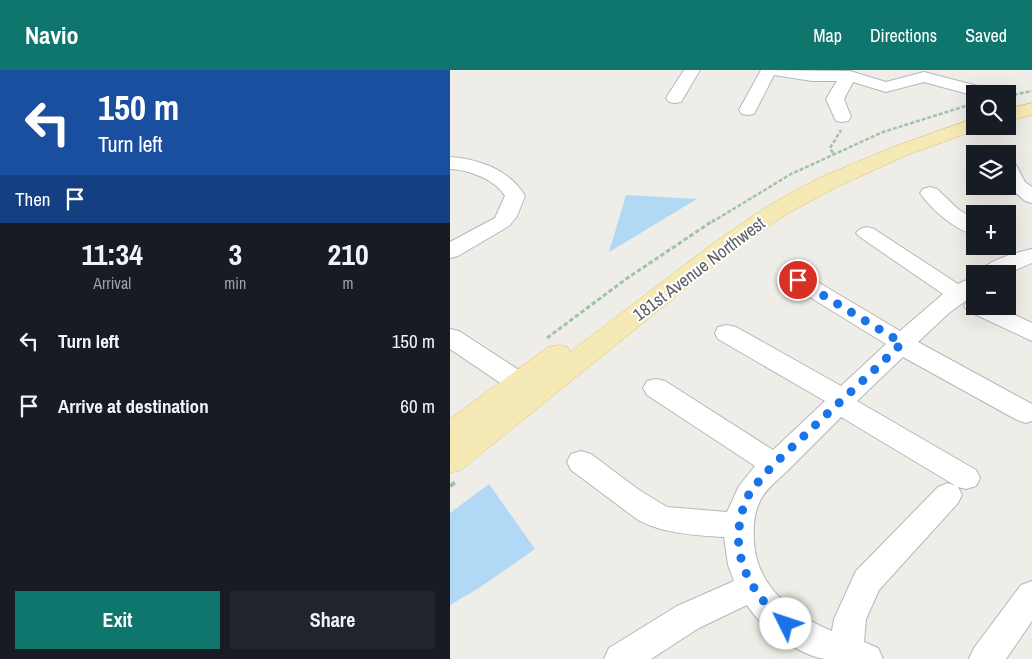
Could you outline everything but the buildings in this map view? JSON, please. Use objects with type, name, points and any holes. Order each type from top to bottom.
[{"type":"main road","points":[[1016,100],[1032,97]]},
{"type":"main road","name":"181st Avenue Northwest","points":[[457,468],[527,389],[708,240],[764,202],[806,178],[868,148],[943,119],[966,107]]},
{"type":"main road","points":[[1016,113],[1032,110]]},
{"type":"main road","name":"181st Avenue Northwest","points":[[450,435],[527,389],[777,210],[827,183],[900,151],[966,133]]},
{"type":"street","points":[[675,98],[692,70]]},
{"type":"street","points":[[748,110],[770,70],[812,76],[850,76],[886,87],[924,77],[966,96]]},
{"type":"street","points":[[842,117],[835,99],[842,85],[850,76]]},
{"type":"street","points":[[450,163],[465,164],[496,178],[511,188],[515,196],[507,216],[502,222],[450,252]]},
{"type":"street","points":[[1016,182],[1032,197]]},
{"type":"street","points":[[930,193],[951,213],[966,223]]},
{"type":"street","points":[[867,233],[966,296]]},
{"type":"street","points":[[1016,252],[1028,257]]},
{"type":"street","points":[[1010,265],[1028,257]]},
{"type":"street","points":[[798,280],[902,343],[916,354],[1026,413]]},
{"type":"street","points":[[856,655],[786,624],[768,608],[753,588],[739,551],[739,525],[748,495],[775,465],[902,343],[966,298]]},
{"type":"street","points":[[1000,315],[1032,333]]},
{"type":"street","points":[[727,333],[841,401],[957,486],[867,581],[850,619],[856,655]]},
{"type":"street","points":[[450,337],[527,389]]},
{"type":"street","points":[[656,388],[775,465]]},
{"type":"street","points":[[581,462],[641,506],[659,516],[677,520],[739,525]]},
{"type":"street","points":[[621,659],[688,618],[753,588]]},
{"type":"street","points":[[986,659],[1032,595]]},
{"type":"path","points":[[1016,94],[1032,91]]},
{"type":"path","points":[[833,153],[830,148],[842,129],[842,117]]},
{"type":"path","points":[[450,486],[457,468]]},
{"type":"water","points":[[626,195],[697,199],[609,252]]},
{"type":"water","points":[[489,484],[535,549],[479,588],[450,605],[450,513]]},
{"type":"route","points":[[786,624],[768,608],[753,588],[739,551],[738,531],[748,495],[791,449],[902,343],[798,280]]}]
